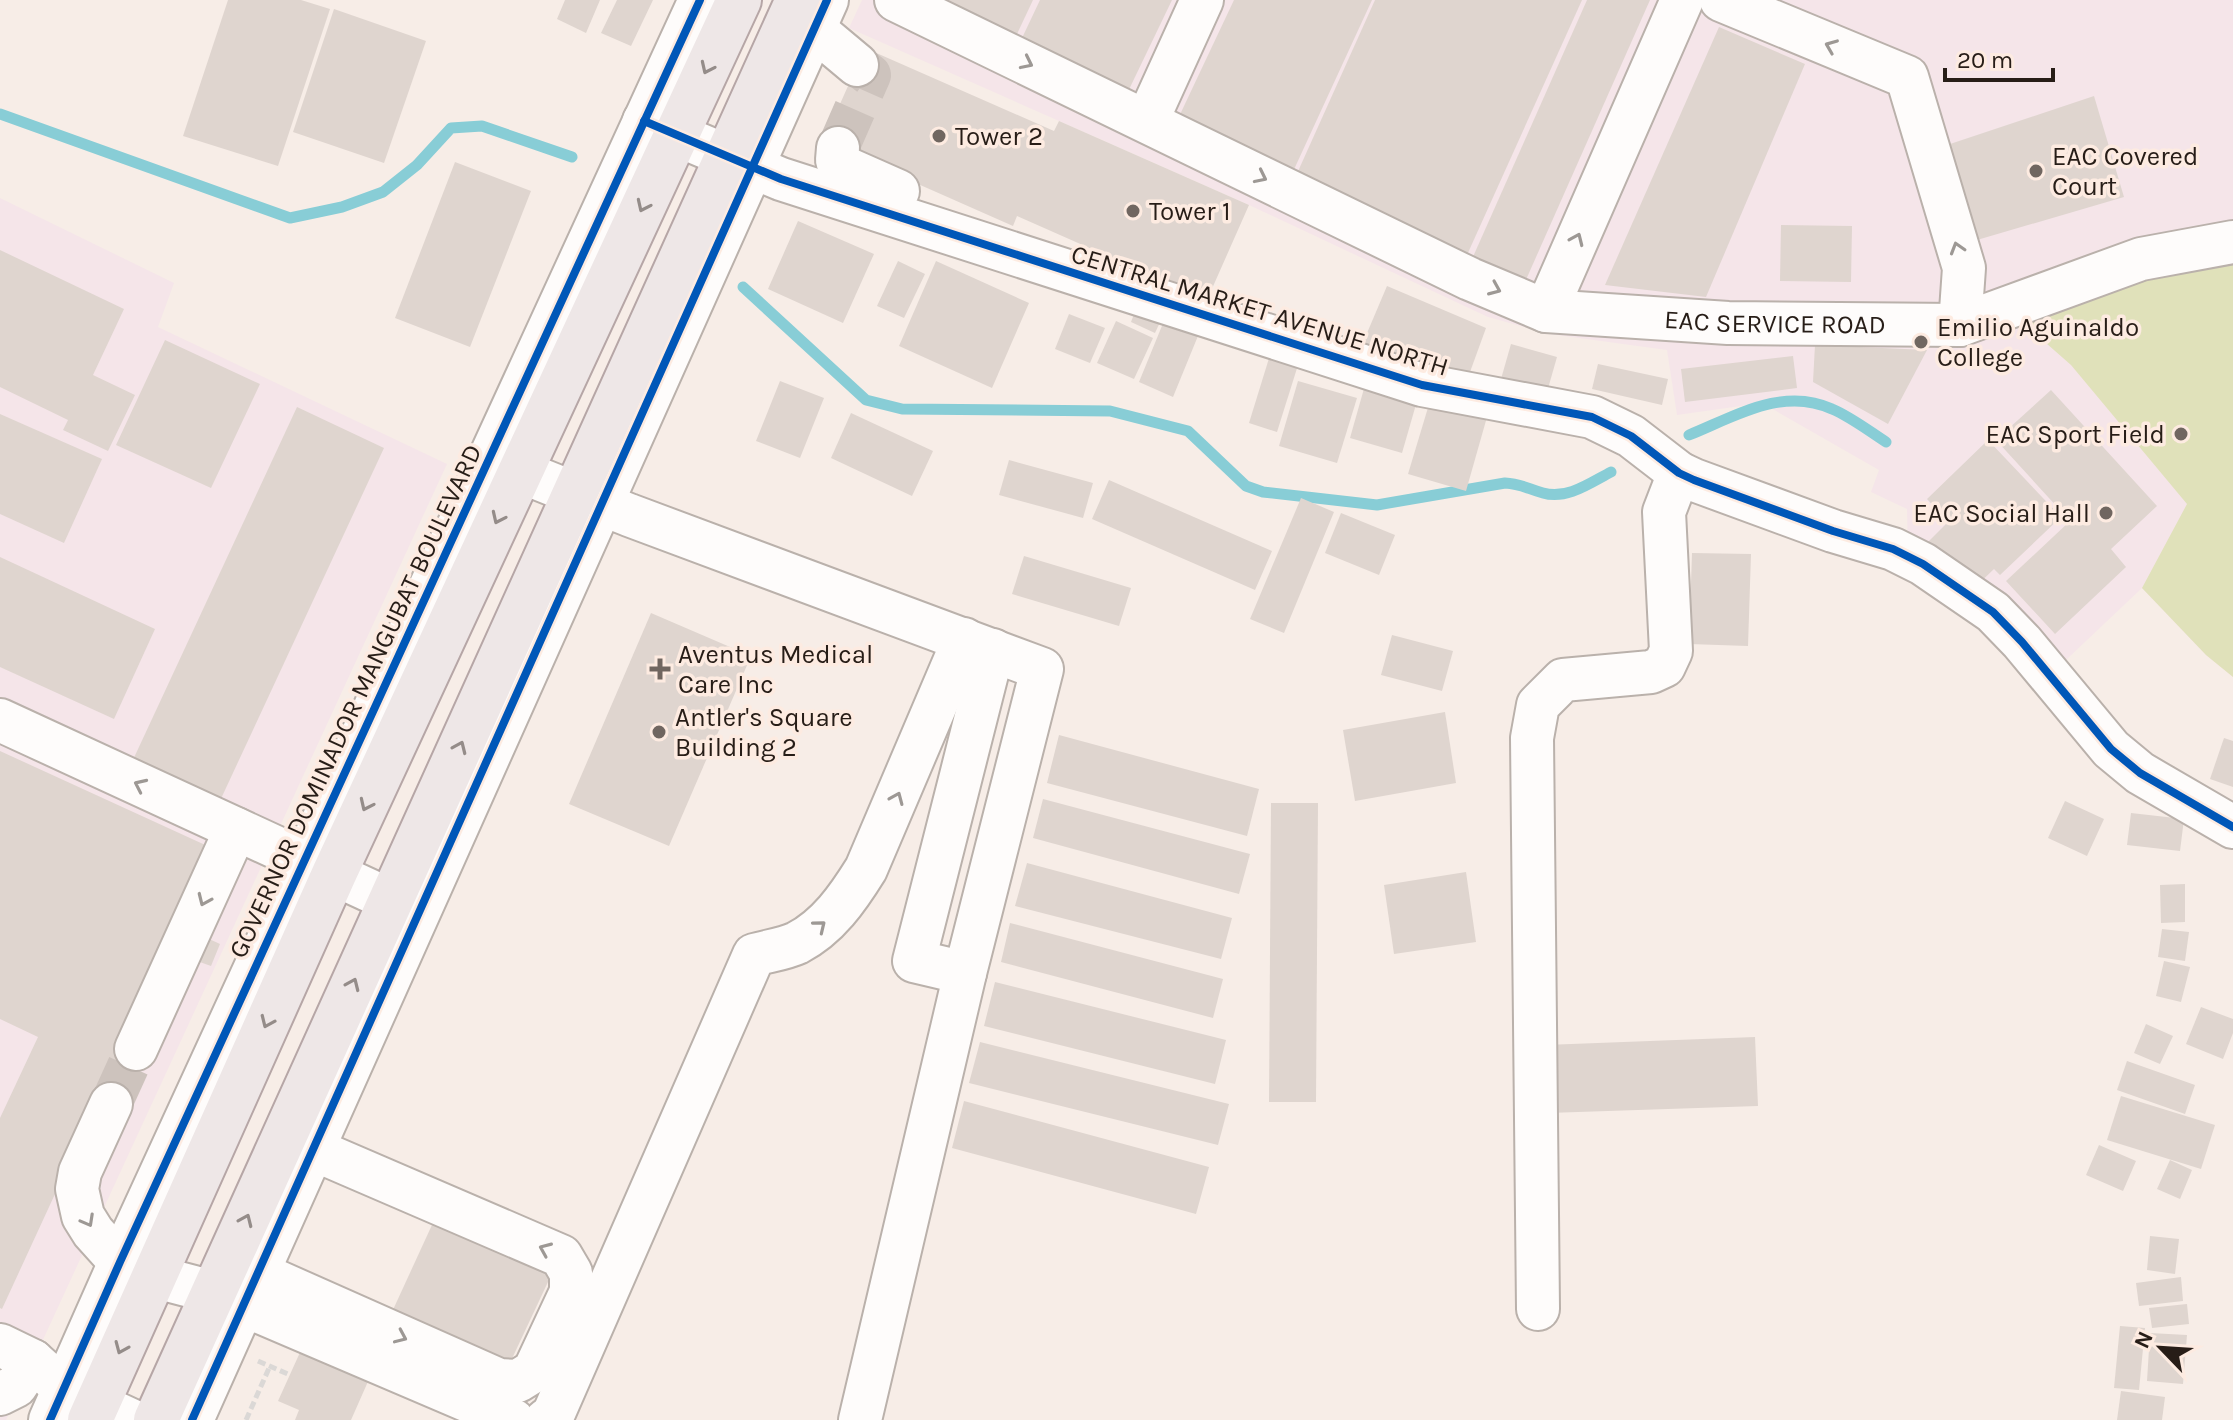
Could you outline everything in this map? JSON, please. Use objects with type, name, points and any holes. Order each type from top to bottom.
[{"type":"main road","name":"GOVERNOR DOMINADOR MANGUBAT BOULEVARD","points":[[86,1411],[136,1269],[319,867],[519,471],[660,128],[739,0]]},
{"type":"main road","points":[[156,1420],[238,1290],[298,1143],[390,900],[588,499],[738,162],[813,10]]},
{"type":"street","name":"GOVERNOR DOMINADOR MANGUBAT BOULEVARD","points":[[319,867],[660,128],[700,0]]},
{"type":"street","points":[[1147,121],[1202,0]]},
{"type":"street","points":[[1546,311],[1682,0]]},
{"type":"street","points":[[1721,0],[1907,77],[1964,268],[1960,325]]},
{"type":"street","name":"EAC SERVICE ROAD","points":[[910,3],[1470,279],[1546,311],[1728,323],[1960,325],[2141,259],[2233,242]]},
{"type":"street","points":[[813,10],[857,65]]},
{"type":"street","name":"CENTRAL MARKET AVENUE NORTH","points":[[660,128],[738,162],[958,218],[1422,385],[1592,417],[1631,436],[1673,468],[1833,531],[1893,549],[1923,564],[1993,612],[2111,749],[2140,773],[2233,827]]},
{"type":"street","points":[[838,148],[837,160],[846,168],[958,218]]},
{"type":"street","points":[[1538,1309],[1532,738],[1538,705],[1563,680],[1651,672],[1664,666],[1671,651],[1664,512],[1673,468]]},
{"type":"street","points":[[519,471],[1042,669],[965,973],[860,1420]]},
{"type":"street","points":[[111,1104],[80,1172],[77,1189],[83,1216],[93,1232],[136,1269],[238,1290],[499,1380],[518,1381],[534,1371],[571,1292],[571,1273],[561,1256],[298,1143],[588,499]]},
{"type":"street","points":[[546,1420],[553,1415],[754,955],[796,943],[820,928],[845,903],[866,869],[978,644]]},
{"type":"street","points":[[0,720],[390,900]]},
{"type":"street","points":[[136,1049],[236,829]]},
{"type":"street","points":[[192,1420],[238,1290]]},
{"type":"street","points":[[238,1290],[513,1420]]},
{"type":"street","points":[[17,1353],[86,1411]]},
{"type":"street","points":[[0,1394],[16,1386],[17,1353]]},
{"type":"path","points":[[246,1420],[270,1366],[290,1375]]},
{"type":"shaded area","name":"Emilio Aguinaldo College","points":[[862,0],[2233,0],[2233,677],[2206,655],[2142,588],[2048,677],[1908,555],[1907,509],[1871,492],[1879,470],[1762,403],[1677,415],[1667,350],[1550,334],[1488,317],[1249,205],[849,28]]},
{"type":"shaded area","points":[[0,198],[174,283],[158,327],[447,464],[6,1420],[0,1420]]},
{"type":"green space","name":"EAC Sport Field","points":[[2233,255],[2233,677],[2206,655],[2142,588],[2187,504],[2071,365],[2014,315]]},
{"type":"building","points":[[228,0],[301,0],[330,9],[278,166],[183,136]]},
{"type":"building","points":[[565,0],[600,0],[586,33],[557,19]]},
{"type":"building","points":[[617,0],[653,0],[631,46],[601,33]]},
{"type":"building","points":[[945,0],[1033,0],[1017,34]]},
{"type":"building","points":[[1040,0],[1172,0],[1123,102],[1014,55]]},
{"type":"building","points":[[1234,0],[1372,0],[1291,176],[1176,123]]},
{"type":"building","points":[[1375,0],[1582,0],[1467,255],[1295,178]]},
{"type":"building","points":[[1587,0],[1650,0],[1525,282],[1472,259]]},
{"type":"building","points":[[334,9],[426,41],[384,163],[293,132]]},
{"type":"building","points":[[1719,27],[1805,64],[1706,297],[1605,285]]},
{"type":"building","points":[[865,48],[1054,131],[1059,121],[1249,205],[1207,300],[1017,216],[1013,226],[823,142]]},
{"type":"building","name":"EAC Covered Court","points":[[2094,96],[2124,197],[1977,240],[1947,145]]},
{"type":"building","points":[[455,162],[531,191],[470,347],[395,318]]},
{"type":"building","points":[[798,221],[874,254],[843,323],[768,289]]},
{"type":"building","points":[[1781,225],[1852,226],[1851,282],[1780,281]]},
{"type":"building","points":[[0,250],[124,309],[93,375],[135,395],[108,451],[63,430],[68,420],[0,387]]},
{"type":"building","points":[[898,261],[925,274],[904,318],[877,306]]},
{"type":"building","points":[[936,261],[1029,303],[992,388],[899,346]]},
{"type":"building","points":[[1387,286],[1486,328],[1466,383],[1356,359]]},
{"type":"building","points":[[1136,309],[1161,320],[1155,333],[1131,322]]},
{"type":"building","points":[[1069,314],[1105,328],[1090,363],[1055,349]]},
{"type":"building","points":[[1166,316],[1200,331],[1173,397],[1139,382]]},
{"type":"building","points":[[1116,321],[1153,338],[1134,379],[1097,363]]},
{"type":"building","points":[[165,340],[260,384],[211,488],[116,445]]},
{"type":"building","points":[[1511,344],[1557,357],[1547,392],[1501,379]]},
{"type":"building","points":[[1815,345],[1927,350],[1888,424],[1813,382]]},
{"type":"building","points":[[1270,355],[1298,365],[1277,432],[1249,423]]},
{"type":"building","points":[[1793,356],[1797,388],[1685,402],[1681,369]]},
{"type":"building","points":[[1598,364],[1668,379],[1662,405],[1592,389]]},
{"type":"building","points":[[780,381],[824,398],[800,458],[756,441]]},
{"type":"building","points":[[1298,381],[1357,398],[1337,463],[1279,446]]},
{"type":"building","points":[[1365,385],[1417,401],[1402,453],[1350,438]]},
{"type":"building","name":"EAC Social Hall","points":[[2051,390],[2157,506],[2111,549],[2126,567],[2055,634],[2006,581],[2070,521],[1996,440]]},
{"type":"building","points":[[1430,401],[1487,417],[1466,491],[1408,474]]},
{"type":"building","points":[[297,407],[384,448],[219,803],[132,762]]},
{"type":"building","points":[[851,413],[933,451],[912,496],[831,458]]},
{"type":"building","points":[[0,414],[102,459],[64,543],[0,514]]},
{"type":"building","points":[[1988,440],[2061,517],[2000,575],[1994,569],[1968,594],[1923,547],[1948,522],[1927,499]]},
{"type":"building","points":[[1009,460],[1093,483],[1083,518],[999,495]]},
{"type":"building","points":[[1109,480],[1272,551],[1255,590],[1092,519]]},
{"type":"building","points":[[1301,498],[1334,512],[1284,633],[1250,619]]},
{"type":"building","points":[[1341,513],[1395,535],[1379,575],[1325,553]]},
{"type":"building","points":[[1692,553],[1751,554],[1748,646],[1689,644]]},
{"type":"building","points":[[1024,556],[1131,588],[1119,626],[1012,594]]},
{"type":"building","points":[[0,557],[155,629],[114,719],[0,667]]},
{"type":"building","name":"Antler's Square Building 2","points":[[651,613],[751,656],[669,846],[569,804]]},
{"type":"building","points":[[1392,635],[1453,651],[1442,691],[1381,675]]},
{"type":"building","points":[[1445,712],[1456,783],[1355,801],[1343,730]]},
{"type":"building","points":[[1059,735],[1259,789],[1247,836],[1047,783]]},
{"type":"building","points":[[2224,738],[2233,741],[2233,787],[2210,779]]},
{"type":"building","points":[[0,751],[214,849],[2,1309],[0,1118],[38,1037],[0,1019]]},
{"type":"building","points":[[1043,799],[1250,854],[1239,894],[1033,838]]},
{"type":"building","points":[[2065,801],[2104,819],[2087,856],[2048,838]]},
{"type":"building","points":[[1271,803],[1318,803],[1316,1102],[1269,1102]]},
{"type":"building","points":[[2131,813],[2184,819],[2180,851],[2127,845]]},
{"type":"building","points":[[1027,863],[1232,918],[1221,959],[1015,906]]},
{"type":"building","points":[[1466,872],[1476,942],[1394,954],[1384,885]]},
{"type":"building","points":[[2185,884],[2185,922],[2161,923],[2160,885]]},
{"type":"building","points":[[1010,923],[1223,979],[1213,1018],[1001,962]]},
{"type":"building","points":[[2162,929],[2189,932],[2185,961],[2158,957]]},
{"type":"building","points":[[207,938],[220,944],[211,966],[197,961]]},
{"type":"building","points":[[2164,961],[2190,967],[2181,1002],[2156,996]]},
{"type":"building","points":[[995,982],[1226,1040],[1215,1084],[984,1026]]},
{"type":"building","points":[[2201,1007],[2233,1019],[2233,1033],[2223,1059],[2186,1044]]},
{"type":"building","points":[[2146,1024],[2173,1036],[2160,1064],[2134,1053]]},
{"type":"building","points":[[1755,1037],[1758,1106],[1548,1113],[1545,1045]]},
{"type":"building","points":[[980,1042],[1229,1104],[1218,1145],[969,1083]]},
{"type":"building","points":[[2127,1061],[2195,1085],[2185,1114],[2117,1090]]},
{"type":"building","points":[[2121,1096],[2215,1125],[2201,1169],[2107,1140]]},
{"type":"building","points":[[964,1101],[1209,1167],[1196,1214],[952,1148]]},
{"type":"building","points":[[2099,1145],[2136,1161],[2123,1191],[2086,1175]]},
{"type":"building","points":[[2170,1160],[2192,1170],[2180,1199],[2157,1189]]},
{"type":"building","points":[[437,1214],[555,1267],[509,1365],[392,1312]]},
{"type":"building","points":[[2150,1236],[2179,1239],[2175,1274],[2147,1270]]},
{"type":"building","points":[[2181,1277],[2183,1301],[2139,1306],[2136,1283]]},
{"type":"building","points":[[2187,1304],[2189,1324],[2152,1328],[2149,1308]]},
{"type":"building","points":[[2120,1326],[2145,1328],[2139,1390],[2114,1388]]},
{"type":"building","points":[[2150,1333],[2187,1335],[2183,1384],[2147,1381]]},
{"type":"building","points":[[302,1348],[370,1377],[351,1420],[295,1420],[299,1410],[278,1401]]},
{"type":"building","points":[[2121,1391],[2165,1397],[2162,1420],[2117,1420]]},
{"type":"waterway","points":[[0,114],[290,218],[342,207],[383,192],[417,165],[451,128],[482,126],[572,157]]},
{"type":"waterway","points":[[743,287],[866,400],[902,409],[1110,411],[1188,431],[1246,486],[1263,492],[1377,505],[1505,483],[1552,495],[1578,489],[1611,472]]},
{"type":"waterway","points":[[1689,435],[1759,407],[1795,401],[1832,409],[1886,442]]},
{"type":"tunnel","points":[[838,148],[870,75],[857,65]]},
{"type":"tunnel","points":[[111,1104],[136,1049]]},
{"type":"cycle path","points":[[50,1420],[700,0]]},
{"type":"cycle path","points":[[192,1420],[827,0]]},
{"type":"cycle path","points":[[644,121],[781,179],[1422,385],[1592,417],[1631,436],[1679,473],[1694,480],[1833,531],[1893,549],[1923,564],[1993,612],[2111,749],[2140,773],[2233,827]]},
{"type":"place","name":"Tower 2","points":[[939,136]]},
{"type":"place","name":"EAC Covered Court","points":[[2036,171]]},
{"type":"place","name":"Tower 1","points":[[1133,211]]},
{"type":"place","name":"Emilio Aguinaldo College","points":[[1921,342]]},
{"type":"place","name":"EAC Sport Field","points":[[2181,434]]},
{"type":"place","name":"EAC Social Hall","points":[[2106,513]]},
{"type":"place","name":"Aventus Medical Care Inc","points":[[660,669]]},
{"type":"place","name":"Antler's Square Building 2","points":[[659,732]]}]
